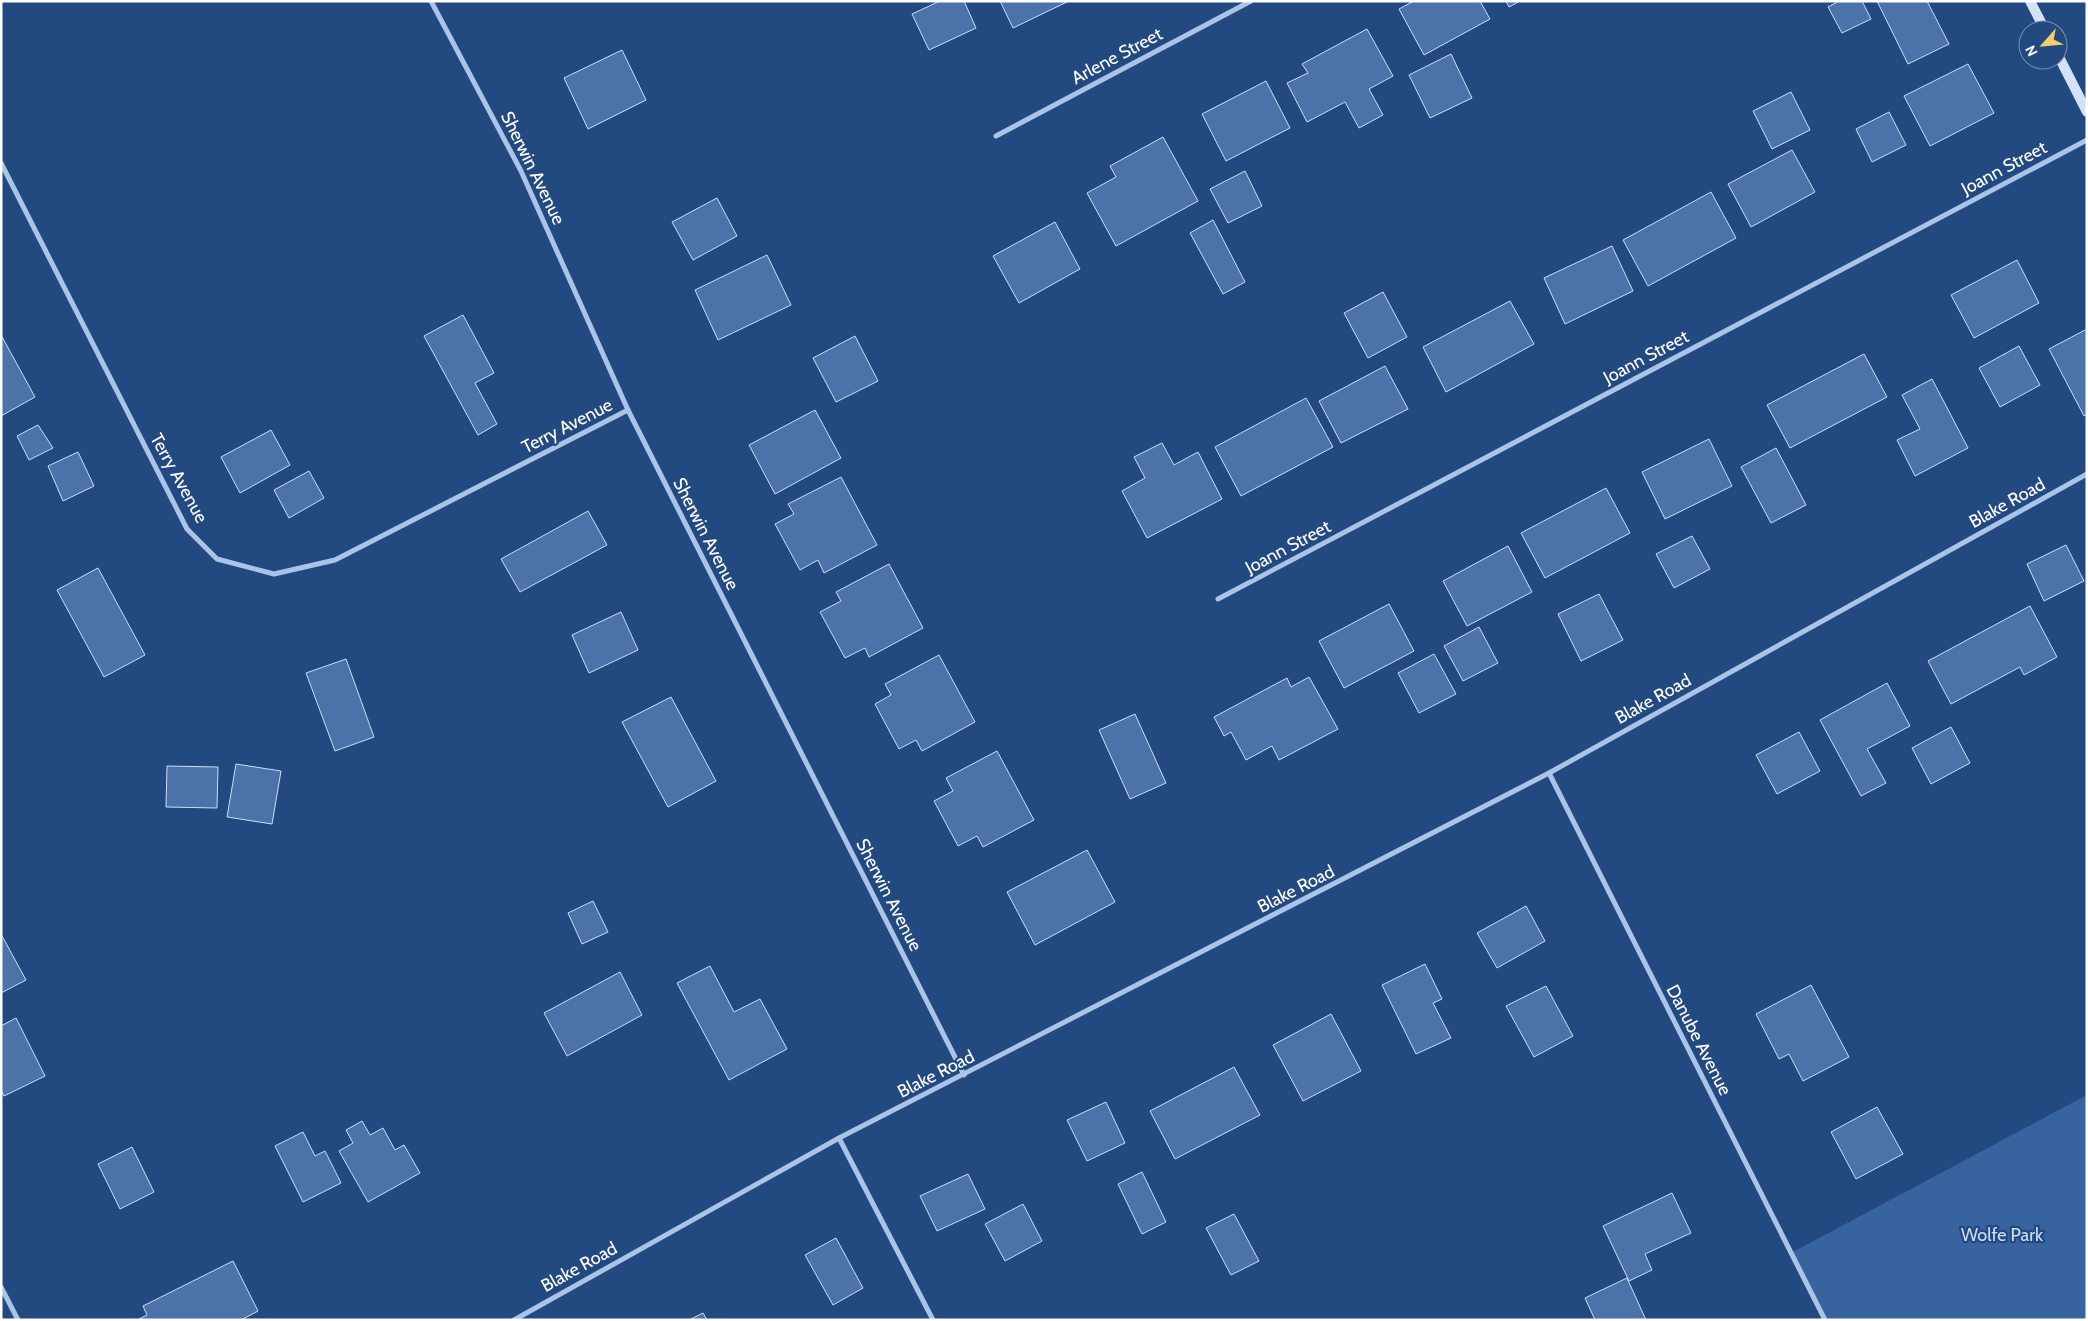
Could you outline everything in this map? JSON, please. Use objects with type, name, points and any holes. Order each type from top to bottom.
[{"type":"street","name":"Sherwin Avenue","points":[[431,1],[522,171],[628,410],[964,1075]]},
{"type":"street","name":"Arlene Street","points":[[996,136],[1251,1]]},
{"type":"street","points":[[2030,1],[2040,20]]},
{"type":"street","points":[[2066,70],[2087,112]]},
{"type":"street","name":"Joann Street","points":[[1218,599],[2087,140]]},
{"type":"street","name":"Terry Avenue","points":[[1,163],[187,529],[217,559],[274,574],[335,560],[628,410]]},
{"type":"street","name":"Blake Road","points":[[514,1320],[839,1138],[1549,774],[2087,474]]},
{"type":"street","name":"Danube Avenue","points":[[1549,774],[1825,1320]]},
{"type":"street","points":[[839,1138],[933,1320]]},
{"type":"street","points":[[1,1287],[18,1320]]},
{"type":"green space","name":"Wolfe Park","points":[[2087,1095],[2087,1320],[1825,1320],[1791,1253]]},
{"type":"building","points":[[940,1],[964,1],[976,28],[929,50],[912,14]]},
{"type":"building","points":[[1000,1],[1069,1],[1013,28]]},
{"type":"building","points":[[1414,1],[1480,1],[1490,19],[1424,55],[1399,9]]},
{"type":"building","points":[[1506,1],[1520,1],[1509,7]]},
{"type":"building","points":[[1839,1],[1862,1],[1871,19],[1842,33],[1828,7]]},
{"type":"building","points":[[1877,1],[1927,1],[1949,44],[1908,64]]},
{"type":"building","points":[[1367,29],[1393,76],[1369,89],[1383,115],[1359,128],[1345,102],[1307,122],[1287,83],[1308,73],[1302,64]]},
{"type":"building","points":[[622,50],[646,100],[588,129],[564,78]]},
{"type":"building","points":[[1451,54],[1472,98],[1430,118],[1409,75]]},
{"type":"building","points":[[1968,64],[1994,113],[1930,146],[1904,96]]},
{"type":"building","points":[[1266,81],[1290,128],[1226,161],[1202,114]]},
{"type":"building","points":[[1791,92],[1810,130],[1772,149],[1753,111]]},
{"type":"building","points":[[1889,112],[1906,145],[1872,162],[1856,129]]},
{"type":"building","points":[[1163,137],[1198,201],[1116,246],[1087,193],[1116,177],[1110,166]]},
{"type":"building","points":[[1792,150],[1815,192],[1751,227],[1728,184]]},
{"type":"building","points":[[1245,171],[1262,206],[1228,223],[1210,189]]},
{"type":"building","points":[[1711,192],[1736,238],[1648,286],[1623,240]]},
{"type":"building","points":[[717,198],[737,236],[693,260],[672,222]]},
{"type":"building","points":[[1213,220],[1245,282],[1223,294],[1190,233]]},
{"type":"building","points":[[1055,222],[1080,269],[1019,303],[993,256]]},
{"type":"building","points":[[1612,246],[1633,291],[1565,324],[1544,278]]},
{"type":"building","points":[[767,255],[791,305],[718,340],[695,290]]},
{"type":"building","points":[[2017,260],[2039,303],[1974,338],[1951,295]]},
{"type":"building","points":[[1383,292],[1407,337],[1368,358],[1344,313]]},
{"type":"building","points":[[1510,301],[1534,344],[1446,392],[1423,347]]},
{"type":"building","points":[[463,315],[494,373],[475,383],[497,424],[478,435],[424,336]]},
{"type":"building","points":[[2087,329],[2087,414],[2084,416],[2049,349]]},
{"type":"building","points":[[1,335],[35,397],[1,416]]},
{"type":"building","points":[[855,336],[878,381],[836,402],[813,358]]},
{"type":"building","points":[[2019,346],[2040,385],[2000,407],[1979,368]]},
{"type":"building","points":[[1864,354],[1887,397],[1790,448],[1767,405]]},
{"type":"building","points":[[1385,366],[1408,409],[1341,443],[1319,401]]},
{"type":"building","points":[[1932,379],[1968,448],[1915,476],[1897,440],[1920,429],[1902,395]]},
{"type":"building","points":[[1306,398],[1333,447],[1241,496],[1215,447]]},
{"type":"building","points":[[815,410],[841,458],[775,494],[749,445]]},
{"type":"building","points":[[38,425],[53,448],[29,460],[17,436]]},
{"type":"building","points":[[271,430],[290,465],[240,493],[221,457]]},
{"type":"building","points":[[1709,439],[1732,486],[1665,519],[1642,472]]},
{"type":"building","points":[[1162,443],[1174,465],[1198,452],[1222,499],[1147,538],[1122,491],[1145,478],[1134,457]]},
{"type":"building","points":[[1776,448],[1806,505],[1771,523],[1741,467]]},
{"type":"building","points":[[78,452],[94,486],[63,501],[48,466]]},
{"type":"building","points":[[309,471],[324,498],[289,518],[274,490]]},
{"type":"building","points":[[841,477],[877,545],[824,573],[818,560],[800,570],[775,524],[794,514],[788,504]]},
{"type":"building","points":[[1606,488],[1630,533],[1545,578],[1521,533]]},
{"type":"building","points":[[588,511],[607,545],[520,592],[501,559]]},
{"type":"building","points":[[1692,536],[1710,569],[1674,588],[1656,554]]},
{"type":"building","points":[[2066,545],[2084,581],[2044,601],[2027,564]]},
{"type":"building","points":[[1508,546],[1532,592],[1467,626],[1443,581]]},
{"type":"building","points":[[889,564],[923,628],[869,657],[865,648],[845,658],[820,612],[841,601],[836,592]]},
{"type":"building","points":[[98,568],[145,655],[104,677],[57,590]]},
{"type":"building","points":[[1599,594],[1623,640],[1581,661],[1558,614]]},
{"type":"building","points":[[1389,604],[1414,651],[1344,688],[1319,641]]},
{"type":"building","points":[[2030,606],[2057,657],[2024,675],[2020,667],[1951,704],[1928,661]]},
{"type":"building","points":[[621,612],[638,650],[589,673],[572,635]]},
{"type":"building","points":[[1479,627],[1498,663],[1463,681],[1444,646]]},
{"type":"building","points":[[1434,654],[1456,694],[1419,713],[1398,673]]},
{"type":"building","points":[[939,655],[975,722],[922,751],[916,740],[899,749],[875,704],[891,695],[885,684]]},
{"type":"building","points":[[346,659],[374,737],[335,751],[306,673]]},
{"type":"building","points":[[1309,677],[1338,729],[1279,760],[1272,746],[1246,760],[1231,732],[1224,736],[1214,717],[1287,678],[1291,687]]},
{"type":"building","points":[[1887,683],[1910,726],[1867,749],[1886,783],[1861,796],[1820,720]]},
{"type":"building","points":[[671,697],[716,781],[668,807],[622,722]]},
{"type":"building","points":[[1135,714],[1166,783],[1130,799],[1099,730]]},
{"type":"building","points":[[1951,727],[1970,763],[1931,784],[1912,748]]},
{"type":"building","points":[[1799,732],[1820,771],[1777,794],[1756,755]]},
{"type":"building","points":[[997,751],[1034,820],[983,847],[977,836],[958,846],[934,801],[953,791],[946,778]]},
{"type":"building","points":[[236,764],[281,771],[272,824],[227,817]]},
{"type":"building","points":[[167,766],[218,767],[217,808],[166,807]]},
{"type":"building","points":[[1087,850],[1115,902],[1035,945],[1007,892]]},
{"type":"building","points":[[593,901],[608,932],[582,944],[568,913]]},
{"type":"building","points":[[1526,906],[1545,941],[1497,968],[1477,933]]},
{"type":"building","points":[[1,934],[26,980],[1,993]]},
{"type":"building","points":[[1425,964],[1442,999],[1433,1003],[1451,1038],[1416,1054],[1382,985]]},
{"type":"building","points":[[710,966],[734,1012],[760,999],[787,1049],[729,1080],[677,983]]},
{"type":"building","points":[[620,972],[642,1015],[567,1056],[544,1013]]},
{"type":"building","points":[[1811,985],[1849,1057],[1803,1081],[1789,1054],[1779,1059],[1756,1014]]},
{"type":"building","points":[[1546,986],[1573,1036],[1534,1057],[1506,1006]]},
{"type":"building","points":[[1331,1014],[1361,1071],[1303,1101],[1273,1045]]},
{"type":"building","points":[[16,1018],[45,1076],[4,1096],[1,1090],[1,1026]]},
{"type":"building","points":[[1234,1067],[1260,1115],[1175,1159],[1150,1111]]},
{"type":"building","points":[[1106,1102],[1125,1143],[1087,1161],[1067,1120]]},
{"type":"building","points":[[1877,1107],[1903,1154],[1856,1179],[1831,1132]]},
{"type":"building","points":[[362,1121],[370,1135],[383,1128],[395,1150],[404,1145],[420,1173],[368,1202],[339,1151],[353,1143],[346,1130]]},
{"type":"building","points":[[303,1132],[315,1156],[325,1151],[341,1183],[303,1202],[275,1146]]},
{"type":"building","points":[[132,1147],[154,1192],[120,1209],[98,1164]]},
{"type":"building","points":[[1142,1172],[1166,1222],[1142,1234],[1118,1184]]},
{"type":"building","points":[[968,1174],[985,1209],[937,1231],[920,1196]]},
{"type":"building","points":[[1672,1193],[1691,1233],[1645,1254],[1652,1270],[1629,1281],[1603,1226]]},
{"type":"building","points":[[1023,1204],[1042,1241],[1005,1261],[985,1224]]},
{"type":"building","points":[[1234,1214],[1259,1261],[1231,1275],[1206,1228]]},
{"type":"building","points":[[836,1238],[863,1288],[833,1305],[805,1255]]},
{"type":"building","points":[[233,1261],[258,1311],[241,1320],[137,1320],[147,1315],[143,1306]]},
{"type":"building","points":[[1627,1278],[1646,1320],[1595,1320],[1585,1298]]},
{"type":"building","points":[[703,1313],[707,1320],[689,1320]]}]
